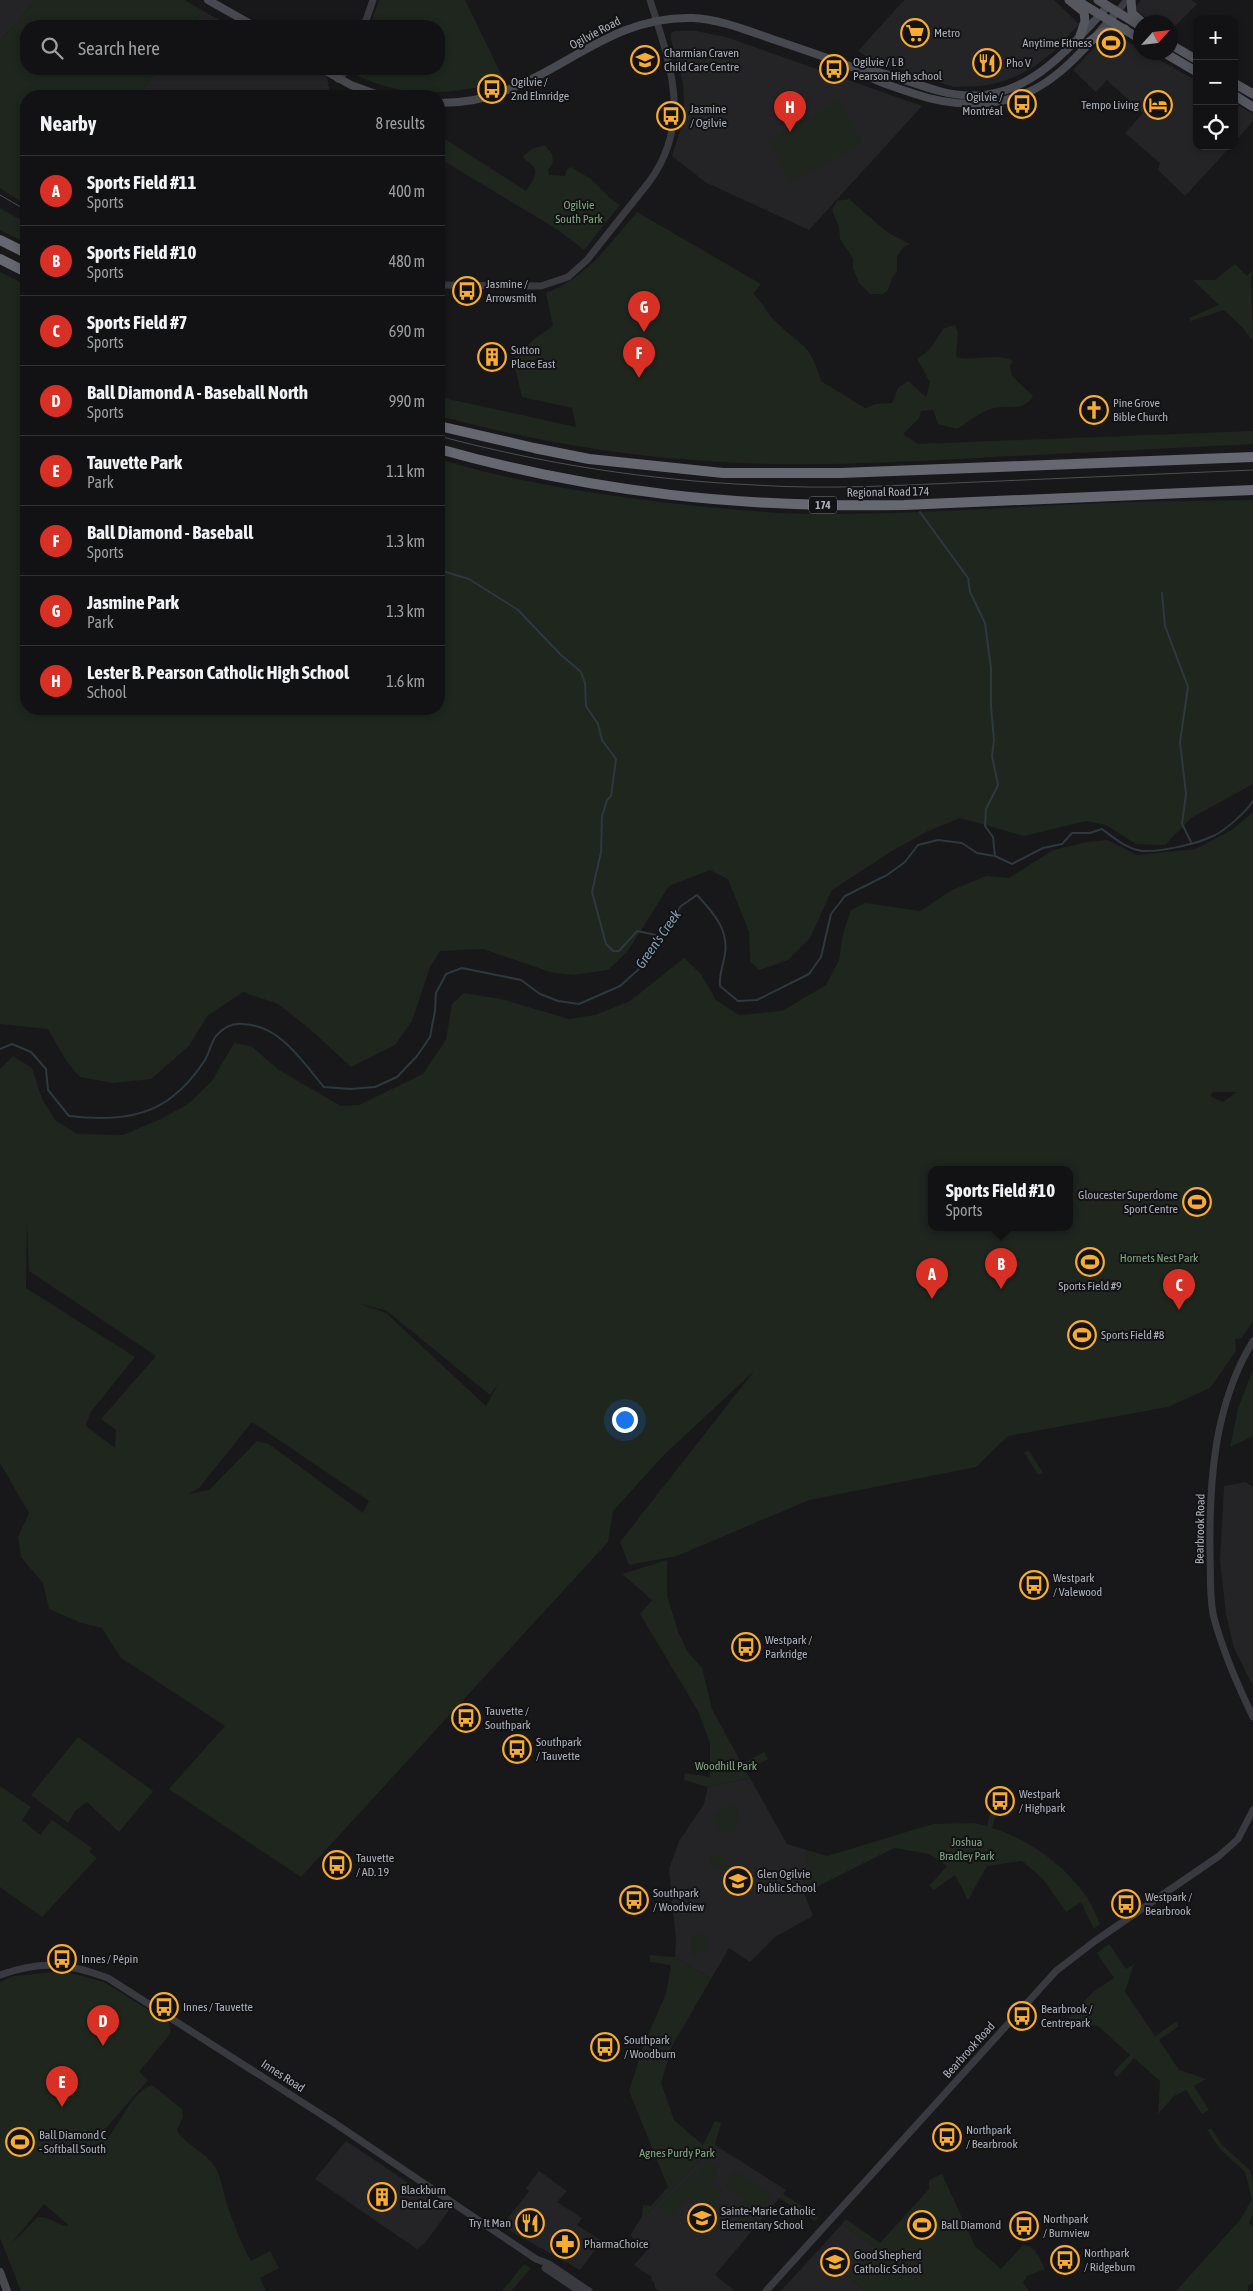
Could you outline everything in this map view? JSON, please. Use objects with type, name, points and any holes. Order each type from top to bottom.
[{"type":"highway","points":[[0,240],[20,250]]},
{"type":"highway","points":[[0,259],[20,269]]},
{"type":"highway","name":"Regional Road 174","points":[[445,427],[534,448],[589,458],[723,472],[841,473],[1219,458],[1253,455]]},
{"type":"highway","name":"Regional Road 174","points":[[445,450],[547,476],[612,488],[675,496],[761,503],[904,505],[1253,490]]},
{"type":"main road","points":[[1069,0],[1084,12],[1085,21],[1080,36]]},
{"type":"main road","points":[[1076,0],[1133,34]]},
{"type":"main road","points":[[1098,0],[1111,3],[1117,12],[1133,22]]},
{"type":"main road","points":[[1129,0],[1132,13],[1135,15]]},
{"type":"main road","points":[[212,1],[244,20]]},
{"type":"main road","name":"Ogilvie Road","points":[[445,103],[459,102],[503,92],[634,25],[690,18],[719,22],[852,66],[870,69],[941,91],[965,95],[982,94],[1013,88],[1049,68],[1111,3]]},
{"type":"main road","name":"Ogilvie Road","points":[[852,66],[864,76],[946,103],[980,104],[1012,98],[1043,84],[1064,68],[1117,12]]},
{"type":"main road","points":[[1089,42],[1103,32],[1125,29]]},
{"type":"main road","points":[[1178,49],[1193,58]]},
{"type":"main road","points":[[1177,60],[1193,70]]},
{"type":"main road","points":[[333,75],[367,90]]},
{"type":"main road","points":[[1238,85],[1253,94]]},
{"type":"main road","points":[[1238,98],[1253,107]]},
{"type":"main road","points":[[0,2272],[7,2291]]},
{"type":"street","points":[[366,20],[373,0]]},
{"type":"street","points":[[445,285],[541,286],[568,277],[587,260],[658,169],[672,133],[676,109],[674,88],[650,0]]},
{"type":"street","name":"Ogilvie Road","points":[[1117,12],[1129,0]]},
{"type":"street","points":[[338,78],[341,75]]},
{"type":"street","name":"Bearbrook Road","points":[[1253,1341],[1228,1391],[1218,1430],[1212,1481],[1210,1550],[1211,1595],[1214,1618],[1253,1717]]},
{"type":"street","name":"Bearbrook Road","points":[[766,2291],[1056,1971],[1095,1940],[1226,1849],[1238,1839],[1253,1810]]},
{"type":"street","name":"Innes Road","points":[[0,1974],[21,1967],[48,1964],[81,1969],[108,1978],[333,2122],[536,2258],[589,2291]]},
{"type":"street","name":"Innes Road","points":[[536,2258],[546,2268],[580,2291]]},
{"type":"shaded area","points":[[0,0],[36,0],[0,41]]},
{"type":"shaded area","points":[[904,0],[1054,0],[1079,24],[1053,52],[1035,66],[1019,75],[1001,82],[981,86],[954,87],[874,61],[858,51]]},
{"type":"shaded area","points":[[1141,0],[1191,0],[1197,4],[1178,23],[1178,15],[1143,15],[1134,9]]},
{"type":"shaded area","points":[[203,11],[220,20],[195,20]]},
{"type":"shaded area","points":[[674,31],[696,31],[726,37],[922,106],[809,230],[705,182],[672,156],[683,121],[684,102],[683,83],[671,39],[671,33]]},
{"type":"shaded area","points":[[1115,34],[1133,45],[1133,60],[1160,60],[1193,79],[1193,150],[1227,150],[1185,196],[1158,170],[1160,163],[1125,133],[1143,113],[1107,80],[1096,92],[1073,70],[1103,39]]},
{"type":"shaded area","points":[[154,75],[323,75],[327,77],[329,90],[143,90]]},
{"type":"shaded area","points":[[1238,105],[1253,114],[1253,121],[1238,138]]},
{"type":"shaded area","points":[[1246,1482],[1253,1487],[1253,1686],[1234,1648],[1226,1614],[1220,1561],[1224,1486]]},
{"type":"shaded area","name":"Glen Ogilvie Public School","points":[[750,1778],[787,1844],[807,1850],[804,1893],[813,1916],[775,1937],[750,1962],[729,1948],[711,1979],[675,1957],[676,1941],[669,1869],[679,1841],[704,1804],[708,1787]]},
{"type":"shaded area","points":[[346,2141],[449,2210],[425,2243],[417,2249],[315,2179]]},
{"type":"shaded area","name":"Sainte-Marie Catholic Elementary School","points":[[715,2145],[786,2190],[715,2275],[735,2291],[659,2291],[651,2280],[652,2277],[634,2265],[649,2248],[630,2236],[642,2216],[648,2213]]},
{"type":"shaded area","points":[[539,2171],[567,2191],[557,2202],[582,2218],[577,2225],[602,2241],[580,2270],[502,2226],[529,2191],[526,2188]]},
{"type":"shaded area","name":"Good Shepherd Catholic School","points":[[842,2224],[876,2248],[849,2277],[865,2291],[781,2291]]},
{"type":"green space","points":[[36,0],[185,0],[203,11],[195,20],[20,20],[20,75],[154,75],[143,90],[20,90],[20,201],[0,188],[0,41]]},
{"type":"green space","points":[[379,0],[465,0],[505,82],[445,92],[445,90],[404,90],[392,88],[356,75],[445,75],[445,20],[372,20]]},
{"type":"green space","points":[[840,101],[863,143],[791,182],[768,140]]},
{"type":"green space","name":"Ogilvie South Park","points":[[445,139],[526,191],[534,178],[535,171],[523,156],[532,149],[545,145],[552,154],[553,163],[548,170],[549,175],[565,176],[567,169],[571,167],[591,179],[620,205],[584,250],[558,230],[445,162]]},
{"type":"green space","points":[[849,199],[888,233],[910,244],[904,247],[897,256],[897,271],[892,278],[888,290],[883,294],[870,294],[859,283],[853,268],[853,258],[840,239],[839,227],[832,210],[837,201]]},
{"type":"green space","points":[[0,208],[20,220],[20,240],[0,230]]},
{"type":"green space","points":[[637,212],[761,284],[753,294],[772,318],[808,351],[821,381],[865,408],[876,404],[892,403],[898,388],[908,381],[926,397],[930,382],[917,359],[929,350],[944,328],[955,325],[958,332],[956,357],[999,357],[1013,361],[1010,365],[1012,376],[1033,396],[1029,401],[1016,407],[989,409],[957,429],[938,424],[933,410],[921,411],[919,418],[903,434],[918,444],[1253,431],[1253,444],[907,462],[765,464],[630,454],[533,438],[445,417],[445,398],[576,427],[572,408],[522,397],[513,359],[534,339],[553,326],[546,293],[561,286],[586,269]]},
{"type":"green space","points":[[1235,264],[1247,276],[1253,270],[1251,279],[1253,341],[1243,328],[1224,310],[1191,321],[1189,318],[1219,305],[1193,280],[1215,280]]},
{"type":"green space","points":[[0,272],[20,282],[20,715],[445,715],[445,461],[521,480],[577,490],[681,504],[784,513],[889,513],[1102,503],[1253,500],[1253,784],[1191,818],[1165,845],[1136,844],[1106,825],[1086,821],[1024,836],[960,818],[926,832],[892,851],[832,890],[810,938],[788,960],[759,970],[750,961],[749,932],[728,879],[710,870],[669,886],[627,952],[608,970],[574,975],[554,973],[483,949],[440,951],[430,967],[412,1021],[395,1045],[351,1067],[312,1031],[278,1004],[243,992],[207,1016],[189,1046],[151,1079],[113,1083],[80,1077],[67,1062],[48,1029],[0,1024]]},
{"type":"green space","name":"Hornets Nest Park","points":[[1253,812],[1253,1321],[1242,1338],[1235,1339],[1236,1351],[1210,1388],[1168,1407],[1008,1436],[976,1467],[809,1500],[677,1556],[629,1565],[620,1542],[754,1371],[664,1455],[613,1511],[608,1542],[301,1877],[169,1789],[225,1726],[121,1658],[102,1628],[81,1623],[49,1609],[43,1583],[21,1557],[18,1537],[29,1513],[0,1463],[0,1069],[13,1056],[32,1068],[42,1099],[55,1120],[77,1134],[123,1135],[161,1119],[188,1104],[212,1081],[234,1043],[251,1046],[279,1070],[341,1106],[359,1105],[423,1074],[446,1040],[452,1004],[464,993],[501,999],[569,1019],[595,1015],[630,1001],[684,958],[701,974],[716,1000],[739,1015],[782,1011],[826,985],[839,960],[843,934],[851,910],[865,903],[920,911],[952,890],[986,876],[1009,878],[1053,850],[1087,842],[1107,840],[1137,855],[1196,849],[1233,829]],"holes":[[[1213,1092],[1237,1092],[1223,1102],[1210,1096]],[[27,1223],[29,1271],[156,1356],[101,1419],[116,1430],[115,1448],[86,1426],[90,1413],[135,1357],[26,1288]],[[358,1303],[387,1311],[490,1395],[498,1384],[486,1406],[386,1313]],[[252,1422],[369,1501],[363,1513],[269,1444],[257,1441],[209,1490],[188,1494],[199,1488]]]},
{"type":"green space","points":[[1253,1369],[1253,1436],[1230,1447],[1238,1409]]},
{"type":"green space","points":[[1029,1451],[1043,1473],[1038,1475],[1024,1452]]},
{"type":"green space","name":"Woodhill Park","points":[[667,1560],[667,1596],[678,1631],[687,1651],[702,1668],[712,1709],[742,1764],[764,1752],[768,1759],[746,1771],[750,1778],[708,1787],[684,1780],[685,1773],[710,1777],[710,1743],[698,1711],[640,1614],[652,1600],[622,1574]]},
{"type":"green space","points":[[78,1737],[153,1791],[119,1832],[87,1802],[76,1810],[68,1823],[31,1795]]},
{"type":"green space","points":[[0,1786],[31,1807],[22,1820],[40,1835],[52,1820],[92,1848],[89,1852],[97,1858],[42,1917],[0,1887]]},
{"type":"green space","name":"Joshua Bradley Park","points":[[993,1800],[1000,1802],[992,1828],[1032,1846],[1068,1874],[1087,1897],[1092,1907],[1100,1924],[1094,1929],[1081,1902],[1066,1912],[1043,1879],[1022,1861],[987,1866],[968,1900],[955,1875],[934,1890],[929,1886],[947,1866],[929,1854],[894,1848],[804,1893],[807,1850],[827,1856],[933,1824],[974,1823],[987,1826]]},
{"type":"green space","points":[[731,1804],[735,1805],[738,1812],[736,1814],[739,1823],[731,1831],[723,1832],[717,1826],[716,1814]]},
{"type":"green space","points":[[716,1855],[722,1856],[731,1865],[723,1870],[714,1867],[710,1862],[710,1858]]},
{"type":"green space","points":[[723,1883],[726,1883],[731,1892],[731,1896],[728,1898],[724,1896],[721,1888]]},
{"type":"green space","points":[[699,1933],[704,1934],[707,1938],[707,1946],[692,1958],[691,1938]]},
{"type":"green space","points":[[1109,1944],[1126,1969],[1134,1964],[1125,1992],[1155,2036],[1176,2022],[1179,2026],[1159,2040],[1179,2070],[1206,2079],[1194,2086],[1209,2110],[1202,2114],[1186,2090],[1174,2096],[1158,2114],[1160,2081],[1134,2058],[1117,2077],[1113,2073],[1130,2055],[1098,2026],[1064,2023],[1093,1992],[1114,1978],[1097,1953]]},
{"type":"green space","name":"Agnes Purdy Park","points":[[650,1955],[675,1957],[711,1979],[672,2046],[661,2083],[674,2120],[703,2145],[715,2121],[721,2123],[715,2145],[648,2213],[642,2216],[643,2205],[651,2206],[668,2187],[629,2091],[644,2044],[666,1994],[671,1965],[650,1962]]},
{"type":"green space","points":[[63,1971],[104,1982],[169,2023],[171,2033],[139,2072],[148,2080],[101,2134],[107,2139],[132,2101],[145,2088],[152,2085],[182,2109],[183,2117],[177,2130],[216,2169],[235,2226],[251,2261],[270,2251],[279,2268],[260,2278],[266,2291],[21,2291],[0,2238],[0,1982],[14,1976]],"holes":[[[44,2204],[69,2226],[61,2225],[47,2218],[38,2217],[11,2244]]]},
{"type":"green space","points":[[1211,2128],[1223,2146],[1250,2170],[1253,2183],[1253,2212],[1249,2224],[1253,2226],[1253,2283],[1248,2286],[1248,2291],[1176,2291],[1240,2220],[1252,2199],[1245,2172],[1220,2149],[1207,2130]]},
{"type":"green space","points":[[707,2160],[718,2169],[717,2178],[713,2182],[698,2173]]},
{"type":"green space","points":[[735,2171],[772,2195],[762,2211],[745,2201],[754,2209],[747,2221],[743,2223],[729,2213],[735,2204],[744,2200],[725,2187]]},
{"type":"green space","points":[[694,2172],[723,2191],[710,2210],[697,2202],[688,2200],[681,2205],[672,2217],[658,2206]]},
{"type":"green space","points":[[942,2174],[975,2246],[1001,2269],[1023,2245],[1031,2247],[1037,2253],[1045,2269],[1027,2276],[1023,2283],[1029,2291],[865,2291],[849,2277],[875,2248],[842,2224],[846,2219],[880,2243],[929,2189],[929,2180]]},
{"type":"green space","points":[[783,2194],[819,2217],[815,2221],[779,2198]]},
{"type":"green space","points":[[524,2264],[531,2268],[511,2291],[502,2291]]},
{"type":"waterway","points":[[920,512],[968,578],[970,592],[985,623],[991,668],[991,706],[994,740],[992,756],[998,785],[986,809],[985,826],[993,837],[995,856]]},
{"type":"waterway","points":[[445,572],[469,579],[518,610],[560,654],[581,672],[585,683],[586,706],[598,724],[602,740],[616,759],[611,796],[607,800],[602,816],[601,852],[592,892],[606,944],[613,951],[619,951],[637,931],[661,936]]},
{"type":"waterway","points":[[1162,593],[1165,626],[1188,687],[1180,742],[1186,794],[1182,824],[1191,842]]},
{"type":"waterway","name":"Green's Creek","points":[[0,1049],[12,1044],[31,1052],[46,1069],[48,1090],[69,1116],[123,1117],[161,1105],[186,1085],[194,1075],[205,1060],[216,1036],[225,1028],[236,1024],[256,1026],[279,1038],[289,1046],[324,1087],[350,1089],[375,1087],[397,1077],[417,1056],[430,1037],[436,993],[446,974],[462,968],[521,980],[540,994],[558,1001],[579,1004],[620,986],[639,969],[681,906],[697,895],[715,916],[723,932],[726,949],[720,976],[720,986],[738,1001],[757,1000],[809,974],[821,957],[831,914],[845,896],[887,875],[905,862],[918,845],[938,840],[962,843],[977,853],[995,856],[1012,864],[1043,848],[1062,844],[1072,833],[1090,833],[1102,829],[1131,848],[1142,851],[1169,849],[1189,845],[1218,833],[1246,810],[1253,801]]},
{"type":"tram line","points":[[0,195],[20,207]]},
{"type":"tram line","points":[[445,438],[517,455],[635,475],[715,483],[783,486],[894,486],[1253,470]]},
{"type":"place","name":"Metro","points":[[915,33]]},
{"type":"place","name":"Anytime Fitness","points":[[1111,43]]},
{"type":"place","name":"Charmian Craven Child Care Centre","points":[[645,60]]},
{"type":"place","name":"Pho V","points":[[987,63]]},
{"type":"place","name":"Ogilvie / L B Pearson High school","points":[[834,69]]},
{"type":"place","name":"Ogilvie / 2nd Elmridge","points":[[492,89]]},
{"type":"place","name":"Ogilvie / Montréal","points":[[1022,104]]},
{"type":"place","name":"Tempo Living","points":[[1158,105]]},
{"type":"place","name":"Jasmine / Ogilvie","points":[[671,116]]},
{"type":"place","name":"Lester B. Pearson Catholic High School","points":[[790,132]]},
{"type":"place","name":"Jasmine / Arrowsmith","points":[[467,291]]},
{"type":"place","name":"Jasmine Park","points":[[644,332]]},
{"type":"place","name":"Sutton Place East","points":[[492,357]]},
{"type":"place","name":"Ball Diamond - Baseball","points":[[639,378]]},
{"type":"place","name":"Pine Grove Bible Church","points":[[1094,410]]},
{"type":"place","name":"Gloucester Superdome Sport Centre","points":[[1197,1202]]},
{"type":"place","name":"Sports Field #9","points":[[1090,1262]]},
{"type":"place","name":"Sports Field #10","points":[[1001,1289]]},
{"type":"place","name":"Sports Field #11","points":[[932,1299]]},
{"type":"place","name":"Sports Field #7","points":[[1179,1310]]},
{"type":"place","name":"Sports Field #8","points":[[1082,1335]]},
{"type":"place","name":"Westpark / Valewood","points":[[1034,1585]]},
{"type":"place","name":"Westpark / Parkridge","points":[[746,1647]]},
{"type":"place","name":"Tauvette / Southpark","points":[[466,1718]]},
{"type":"place","name":"Southpark / Tauvette","points":[[517,1749]]},
{"type":"place","name":"Westpark / Highpark","points":[[1000,1801]]},
{"type":"place","name":"Tauvette / AD. 19","points":[[337,1865]]},
{"type":"place","name":"Glen Ogilvie Public School","points":[[738,1881]]},
{"type":"place","name":"Southpark / Woodview","points":[[634,1900]]},
{"type":"place","name":"Westpark / Bearbrook","points":[[1126,1904]]},
{"type":"place","name":"Innes / Pépin","points":[[62,1959]]},
{"type":"place","name":"Innes / Tauvette","points":[[164,2007]]},
{"type":"place","name":"Bearbrook / Centrepark","points":[[1022,2016]]},
{"type":"place","name":"Ball Diamond A - Baseball North","points":[[103,2046]]},
{"type":"place","name":"Southpark / Woodburn","points":[[605,2047]]},
{"type":"place","name":"Tauvette Park","points":[[62,2107]]},
{"type":"place","name":"Northpark / Bearbrook","points":[[947,2137]]},
{"type":"place","name":"Ball Diamond C - Softball South","points":[[20,2142]]},
{"type":"place","name":"Blackburn Dental Care","points":[[382,2197]]},
{"type":"place","name":"Sainte-Marie Catholic Elementary School","points":[[702,2218]]},
{"type":"place","name":"Try It Man","points":[[530,2223]]},
{"type":"place","name":"Ball Diamond","points":[[922,2225]]},
{"type":"place","name":"Northpark / Burnview","points":[[1024,2226]]},
{"type":"place","name":"PharmaChoice","points":[[565,2244]]},
{"type":"place","name":"Northpark / Ridgeburn","points":[[1065,2260]]},
{"type":"place","name":"Good Shepherd Catholic School","points":[[835,2262]]}]
